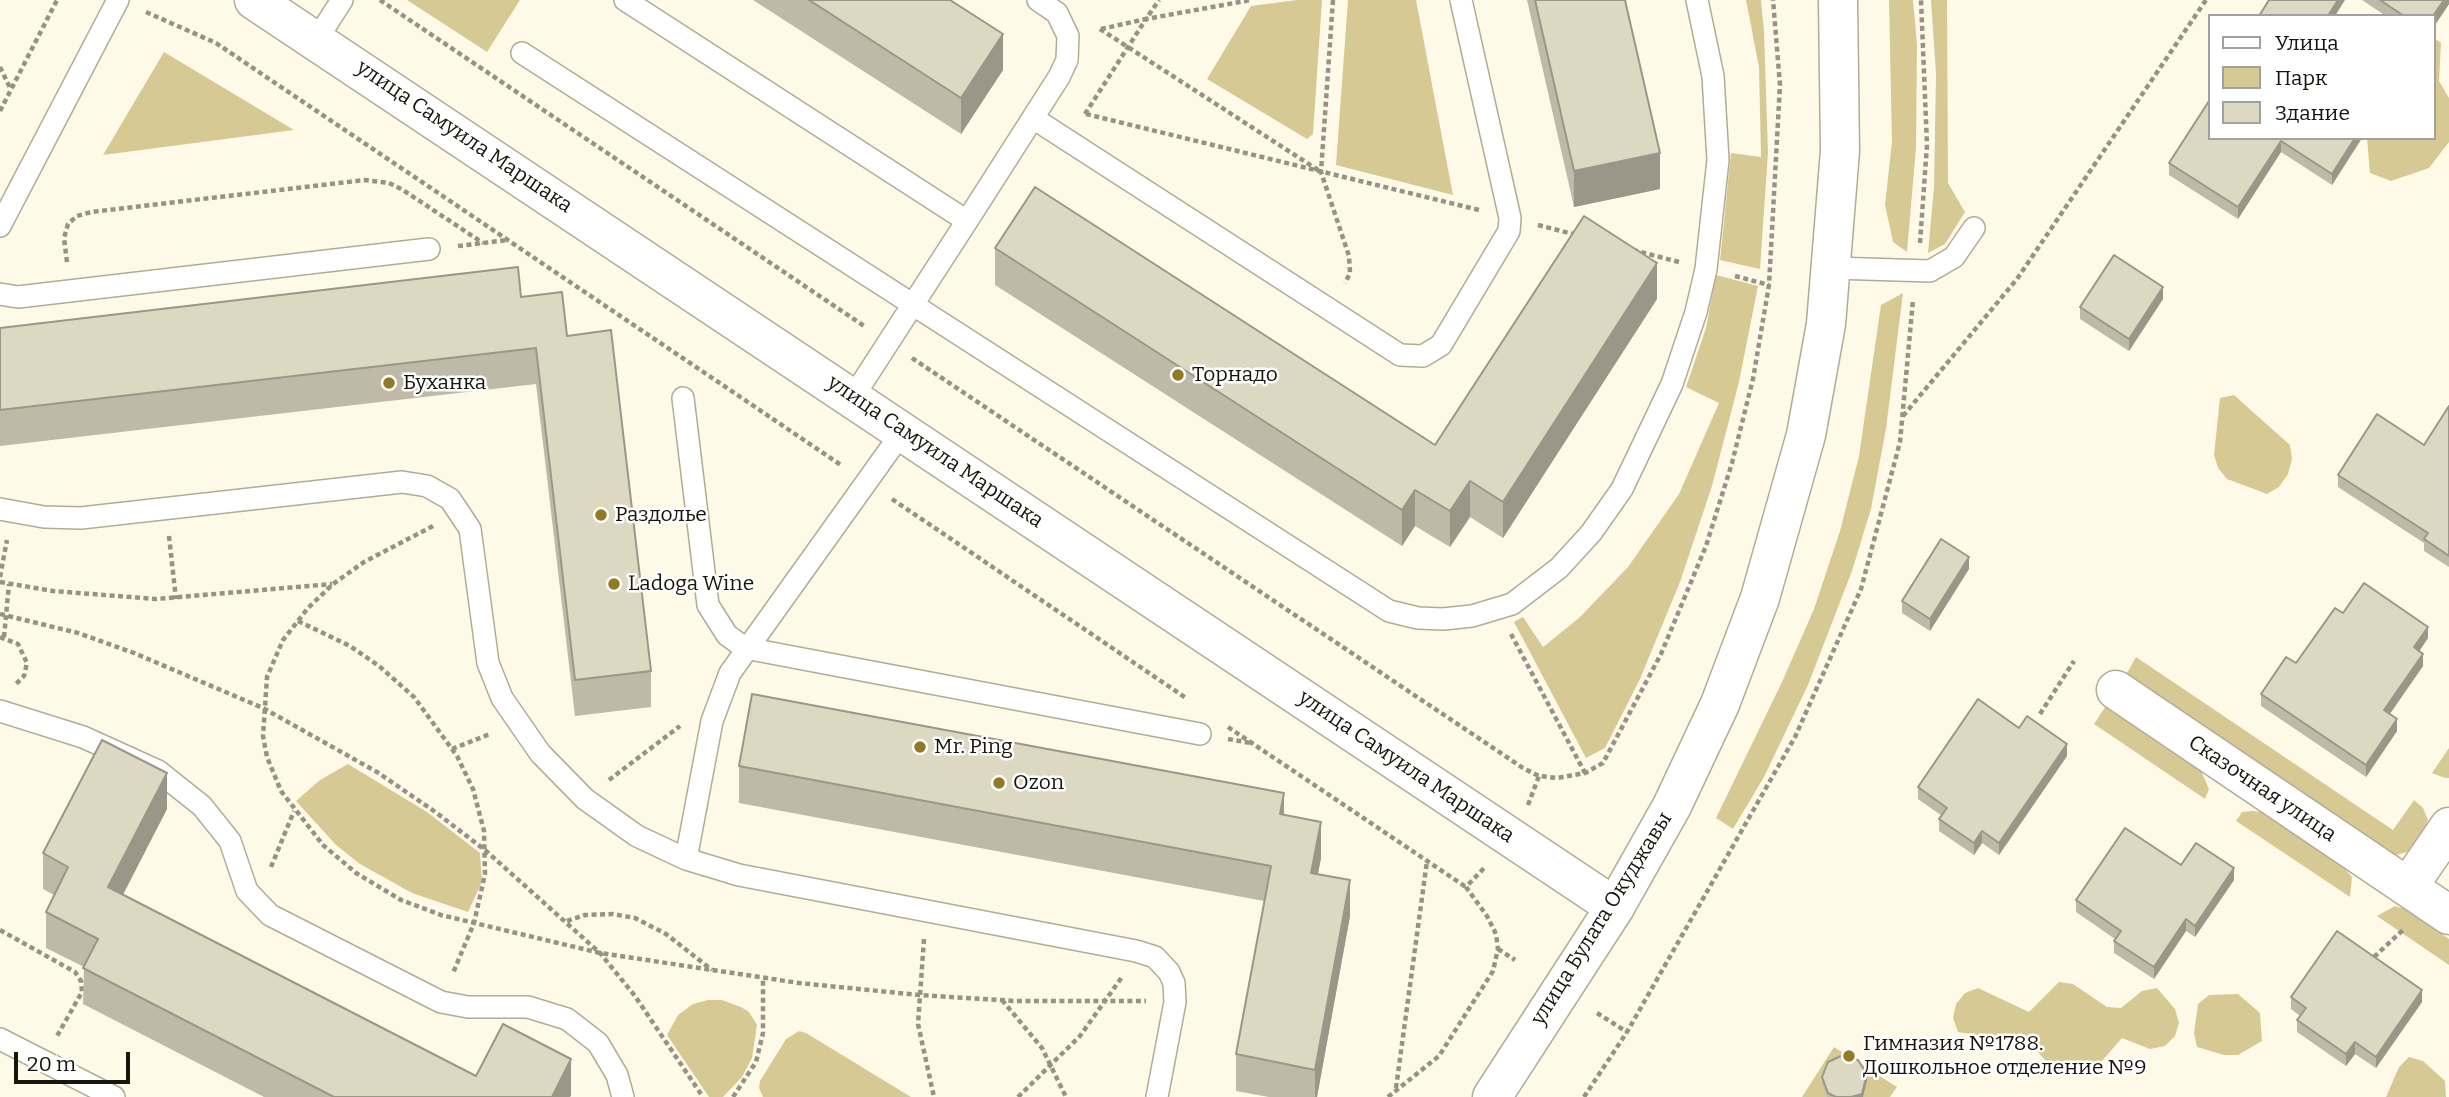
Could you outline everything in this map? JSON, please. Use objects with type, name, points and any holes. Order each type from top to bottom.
[{"type":"street","name":"улица Самуила Маршака","points":[[254,0],[317,39],[1615,907]]},
{"type":"street","name":"улица Булата Окуджавы","points":[[1492,1097],[1615,907],[1697,755],[1760,598],[1806,435],[1833,268],[1840,152],[1838,0]]},
{"type":"street","name":"Сказочная улица","points":[[2116,690],[2449,915]]},
{"type":"street","points":[[2408,887],[2449,828]]},
{"type":"lane","points":[[317,39],[342,0]]},
{"type":"lane","points":[[625,0],[967,220]]},
{"type":"lane","points":[[853,397],[1033,118],[1067,60],[1068,36],[1062,7],[1038,0]]},
{"type":"lane","points":[[1033,118],[1400,355],[1413,358],[1434,351],[1506,241],[1510,218],[1461,0]]},
{"type":"lane","points":[[522,53],[1389,611],[1418,618],[1443,620],[1498,609],[1533,590],[1559,568],[1591,533],[1622,489],[1676,373],[1696,312],[1706,269],[1718,160],[1713,76],[1697,0]]},
{"type":"lane","points":[[0,226],[117,2]]},
{"type":"lane","points":[[1833,268],[1930,271],[1944,265],[1974,228]]},
{"type":"lane","points":[[0,294],[18,297],[429,249]]},
{"type":"lane","points":[[683,398],[708,605],[727,635],[746,648],[1200,734]]},
{"type":"lane","points":[[685,859],[712,721],[720,696],[746,648],[903,430]]},
{"type":"lane","points":[[6,510],[44,517],[81,517],[402,482],[427,486],[450,499],[470,529],[488,663],[502,698],[516,723],[585,799],[637,836],[685,859],[739,875],[1136,951],[1155,957],[1169,971],[1174,983],[1175,1002],[1157,1097]]},
{"type":"lane","points":[[0,711],[83,737],[158,771],[202,806],[230,841],[247,891],[256,904],[270,915],[441,1002],[468,1007],[528,1007],[567,1019],[598,1043],[617,1075],[623,1097]]},
{"type":"lane","points":[[0,1039],[114,1097]]},
{"type":"path","points":[[1,109],[57,0]]},
{"type":"path","points":[[380,0],[1523,768],[1539,776],[1557,778],[1585,772],[1603,763],[1661,654],[1706,546],[1732,463],[1753,379],[1769,285],[1780,85],[1773,0]]},
{"type":"path","points":[[1068,141],[1159,0]]},
{"type":"path","points":[[1068,36],[1251,0]]},
{"type":"path","points":[[1329,309],[1347,280],[1351,266],[1321,172],[1334,0]]},
{"type":"path","points":[[1584,1097],[1627,1032],[1795,737],[1861,589],[1900,442],[1927,145],[1921,0]]},
{"type":"path","points":[[1902,416],[2017,279],[2206,0]]},
{"type":"path","points":[[117,2],[174,23],[216,43],[1194,704]]},
{"type":"path","points":[[1100,29],[1321,172]]},
{"type":"path","points":[[0,67],[11,90]]},
{"type":"path","points":[[1085,114],[1588,238]]},
{"type":"path","points":[[70,291],[64,238],[68,224],[76,216],[365,180],[379,181],[403,190],[483,243]]},
{"type":"path","points":[[429,249],[508,240]]},
{"type":"path","points":[[1628,248],[1769,285]]},
{"type":"path","points":[[166,508],[176,599]]},
{"type":"path","points":[[6,510],[0,579],[9,584],[122,598],[176,599],[333,584]]},
{"type":"path","points":[[461,512],[364,562],[333,584],[283,640],[267,677],[263,708],[263,736],[267,757],[294,811],[323,845],[356,873],[401,900],[474,923],[600,953],[713,971],[919,995],[1002,1000],[1175,1002]]},
{"type":"path","points":[[2,690],[15,686],[24,676],[27,663],[18,643],[2,637],[9,584]]},
{"type":"path","points":[[1498,609],[1585,772]]},
{"type":"path","points":[[3,615],[78,633],[134,653],[263,708],[377,772],[485,850],[567,920],[600,953],[635,996],[703,1097]]},
{"type":"path","points":[[298,621],[350,646],[379,666],[414,697],[452,749],[473,789],[485,850],[483,892],[474,923],[441,1002]]},
{"type":"path","points":[[2040,714],[2074,661]]},
{"type":"path","points":[[585,799],[720,696]]},
{"type":"path","points":[[1217,719],[1466,887],[1488,916],[1496,934],[1498,949],[1493,971],[1450,1041],[1428,1066],[1388,1097]]},
{"type":"path","points":[[452,749],[516,723]]},
{"type":"path","points":[[1525,813],[1539,776]]},
{"type":"path","points":[[256,904],[294,811]]},
{"type":"path","points":[[1396,1089],[1427,861]]},
{"type":"path","points":[[1466,887],[1488,864]]},
{"type":"path","points":[[926,911],[919,995],[920,1039],[934,1097]]},
{"type":"path","points":[[567,920],[585,915],[613,914],[635,918],[666,934],[713,971]]},
{"type":"path","points":[[0,930],[75,972],[81,981],[82,992],[43,1061]]},
{"type":"path","points":[[1498,949],[1515,960]]},
{"type":"path","points":[[1018,1097],[1080,1036],[1136,951]]},
{"type":"path","points":[[733,1097],[756,1062],[764,1033],[763,978]]},
{"type":"path","points":[[1002,1000],[1026,1026],[1053,1065],[1066,1097]]},
{"type":"path","points":[[1597,1013],[1627,1032]]},
{"type":"green space","points":[[407,0],[520,0],[487,52]]},
{"type":"green space","points":[[1297,0],[1322,0],[1313,134],[1307,139],[1207,79],[1251,6]]},
{"type":"green space","points":[[1348,0],[1416,0],[1453,195],[1336,165]]},
{"type":"green space","points":[[1746,0],[1761,0],[1764,31],[1768,153],[1760,269],[1720,260],[1731,153],[1761,157],[1759,67]]},
{"type":"green space","points":[[1889,0],[1913,0],[1917,44],[1916,148],[1907,252],[1893,242],[1885,205],[1892,142]]},
{"type":"green space","points":[[1931,0],[1947,0],[1948,183],[1965,212],[1945,244],[1928,253],[1934,187],[1936,74]]},
{"type":"green space","points":[[2435,38],[2441,43],[2439,81],[2449,98],[2449,142],[2429,168],[2391,181],[2370,173],[2367,140],[2435,140]]},
{"type":"green space","points":[[164,52],[294,130],[103,155]]},
{"type":"green space","points":[[1716,275],[1758,286],[1739,382],[1712,486],[1680,582],[1640,679],[1605,748],[1586,758],[1514,622],[1523,617],[1543,647],[1579,618],[1628,567],[1679,494],[1719,403],[1686,387],[1706,328]]},
{"type":"green space","points":[[1903,293],[1886,429],[1871,509],[1852,571],[1808,685],[1764,777],[1733,829],[1716,818],[1814,609],[1840,531],[1859,456],[1881,305]]},
{"type":"green space","points":[[2234,395],[2290,445],[2292,459],[2288,474],[2279,487],[2267,494],[2227,479],[2218,468],[2214,455],[2220,398]]},
{"type":"green space","points":[[2136,657],[2393,830],[2414,800],[2423,808],[2428,820],[2423,833],[2407,852],[2396,855],[2384,850],[2127,673]]},
{"type":"green space","points":[[2105,707],[2201,771],[2209,789],[2205,799],[2094,724]]},
{"type":"green space","points":[[2449,748],[2449,778],[2445,778],[2432,773]]},
{"type":"green space","points":[[348,764],[427,812],[480,853],[482,882],[468,912],[412,893],[360,864],[336,845],[296,801],[320,780]]},
{"type":"green space","points":[[2242,812],[2262,812],[2345,869],[2352,877],[2350,897],[2236,821]]},
{"type":"green space","points":[[2395,906],[2405,909],[2449,939],[2449,965],[2377,916]]},
{"type":"green space","points":[[2059,982],[2073,984],[2107,1007],[2121,1008],[2142,991],[2157,988],[2175,1009],[2179,1023],[2175,1036],[2165,1046],[2150,1049],[2122,1038],[2094,1070],[2078,1072],[2050,1066],[2031,1044],[1958,1032],[1953,1018],[1956,1004],[1965,993],[1978,988],[2029,1012]]},
{"type":"green space","points":[[2238,994],[2260,1013],[2262,1041],[2238,1055],[2224,1055],[2197,1047],[2194,1033],[2198,1004],[2209,995]]},
{"type":"green space","points":[[722,1000],[741,1007],[749,1012],[757,1025],[752,1058],[742,1077],[723,1097],[709,1097],[667,1035],[678,1015],[693,1004]]},
{"type":"green space","points":[[799,1031],[911,1097],[763,1097],[759,1088],[760,1081],[786,1039]]},
{"type":"green space","points":[[1834,1047],[1897,1087],[1890,1097],[1802,1097]]},
{"type":"green space","points":[[2409,1057],[2423,1061],[2445,1081],[2446,1097],[2386,1097],[2399,1067]]},
{"type":"building","points":[[809,0],[950,0],[1003,34],[961,98]]},
{"type":"building","points":[[1535,0],[1625,0],[1660,153],[1574,171]]},
{"type":"building","points":[[2269,0],[2338,0],[2329,14],[2260,14]]},
{"type":"building","points":[[2380,0],[2444,0],[2434,14],[2401,14]]},
{"type":"building","points":[[2208,103],[2208,140],[2354,140],[2332,174],[2281,141],[2238,207],[2169,163]]},
{"type":"building","points":[[1035,187],[1435,445],[1584,216],[1657,263],[1503,502],[1470,481],[1450,511],[1415,490],[1402,510],[995,248]]},
{"type":"building","points":[[2114,255],[2163,287],[2129,339],[2080,307]]},
{"type":"building","points":[[518,267],[521,297],[562,292],[567,336],[611,330],[651,671],[575,680],[536,348],[0,410],[0,328]]},
{"type":"building","points":[[2449,406],[2449,556],[2424,539],[2428,533],[2338,475],[2377,414],[2424,445]]},
{"type":"building","points":[[1941,539],[1969,557],[1930,619],[1902,601]]},
{"type":"building","points":[[2364,583],[2428,627],[2414,647],[2423,654],[2384,710],[2397,719],[2366,765],[2261,694],[2286,657],[2296,663],[2335,608],[2343,613]]},
{"type":"building","points":[[752,694],[1284,793],[1280,814],[1321,822],[1311,873],[1350,880],[1315,1070],[1236,1054],[1271,866],[739,766]]},
{"type":"building","points":[[1978,699],[2019,728],[2027,716],[2067,744],[1999,843],[1982,831],[1974,843],[1939,819],[1947,808],[1918,787]]},
{"type":"building","points":[[102,740],[167,773],[108,887],[476,1076],[503,1024],[571,1059],[552,1097],[334,1097],[83,968],[98,939],[46,912],[68,867],[43,853]]},
{"type":"building","points":[[2125,828],[2181,865],[2196,843],[2234,868],[2195,926],[2186,919],[2154,967],[2114,941],[2121,931],[2076,900]]},
{"type":"building","points":[[2337,931],[2422,990],[2376,1057],[2355,1042],[2346,1054],[2297,1020],[2306,1008],[2291,997]]},
{"type":"building","points":[[1843,1055],[1858,1060],[1867,1074],[1862,1094],[1836,1097],[1828,1093],[1822,1077],[1828,1062]]},
{"type":"place","name":"Торнадо","points":[[1178,375]]},
{"type":"place","name":"Буханка","points":[[389,383]]},
{"type":"place","name":"Раздолье","points":[[601,515]]},
{"type":"place","name":"Ladoga Wine","points":[[614,584]]},
{"type":"place","name":"Mr. Ping","points":[[920,747]]},
{"type":"place","name":"Ozon","points":[[999,783]]},
{"type":"place","name":"Гимназия №1788. Дошкольное отделение №9","points":[[1849,1056]]}]
